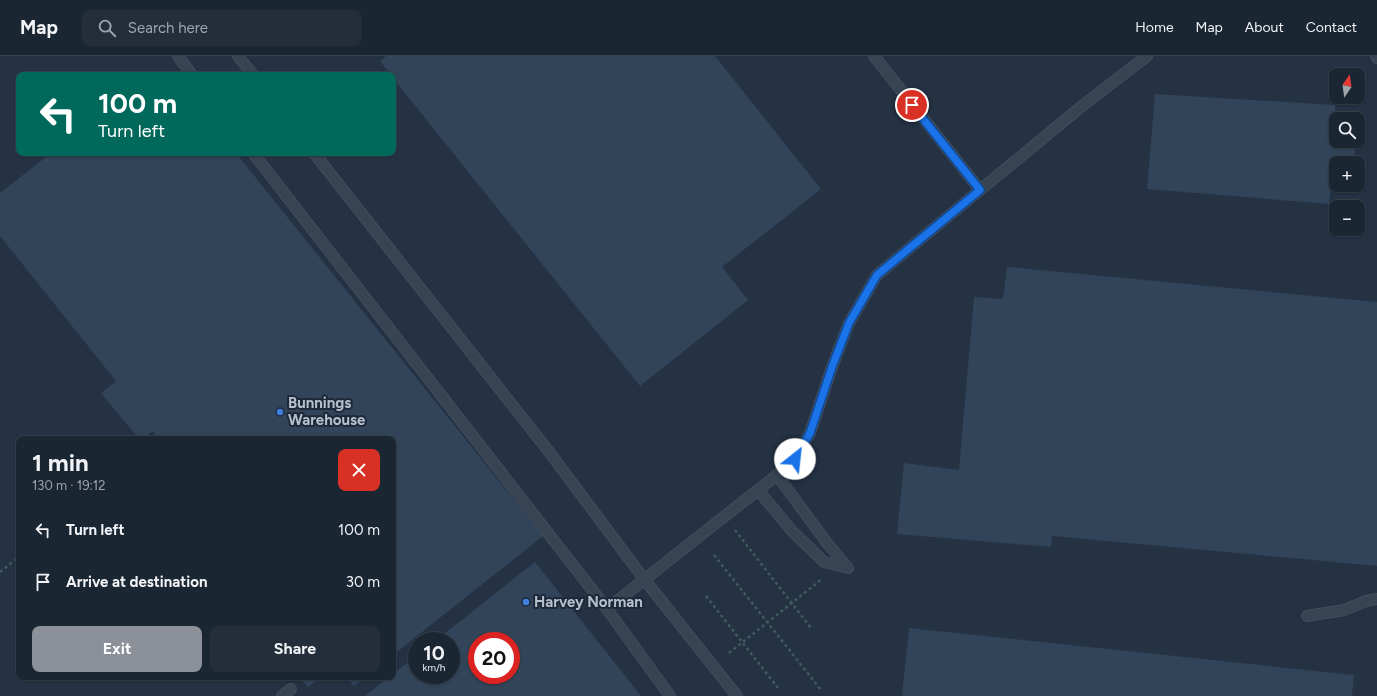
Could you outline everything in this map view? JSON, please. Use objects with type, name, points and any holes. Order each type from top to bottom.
[{"type":"lane","points":[[178,56],[190,72]]},
{"type":"lane","points":[[238,56],[250,72]]},
{"type":"lane","points":[[874,56],[980,190]]},
{"type":"lane","points":[[606,609],[777,475],[795,459],[810,433],[832,367],[849,323],[877,275],[1082,106],[1147,56]]},
{"type":"lane","points":[[255,156],[606,609],[670,696]]},
{"type":"lane","points":[[316,156],[550,453],[644,579],[737,696]]},
{"type":"lane","points":[[758,490],[792,531],[824,562],[848,568],[827,543],[777,475]]},
{"type":"lane","points":[[1307,616],[1344,610],[1366,601],[1377,599]]},
{"type":"lane","points":[[282,696],[291,689]]},
{"type":"path","points":[[735,529],[811,628]]},
{"type":"path","points":[[714,555],[821,690]]},
{"type":"path","points":[[0,572],[16,559]]},
{"type":"path","points":[[729,653],[826,576]]},
{"type":"path","points":[[706,596],[778,688]]},
{"type":"building","points":[[386,56],[715,56],[821,189],[722,267],[748,300],[640,386],[396,82],[396,72],[389,72],[380,61]]},
{"type":"building","points":[[1155,94],[1335,105],[1335,112],[1329,112],[1329,148],[1354,148],[1354,156],[1329,156],[1330,192],[1329,204],[1147,189]]},
{"type":"building","name":"Bunnings Warehouse","points":[[47,156],[238,156],[543,536],[422,632],[408,632],[408,643],[396,653],[396,436],[157,436],[153,431],[146,436],[137,436],[101,393],[116,381],[0,236],[0,193]]},
{"type":"building","points":[[1007,267],[1377,302],[1377,566],[1052,536],[1051,547],[897,534],[904,463],[959,470],[974,297],[1003,299]]},
{"type":"building","name":"Harvey Norman","points":[[535,562],[641,696],[365,696],[385,680],[396,680],[396,672],[408,662],[408,684],[460,684],[460,632],[446,632]]},
{"type":"building","points":[[909,628],[1354,675],[1352,696],[902,696]]},
{"type":"building","points":[[302,680],[317,680],[308,687]]},
{"type":"building","points":[[349,680],[361,680],[354,686]]},
{"type":"place","name":"Bunnings Warehouse","points":[[280,412]]},
{"type":"place","name":"Harvey Norman","points":[[526,602]]},
{"type":"route","points":[[795,459],[810,433],[832,367],[849,323],[877,275],[980,190],[912,105]]}]
